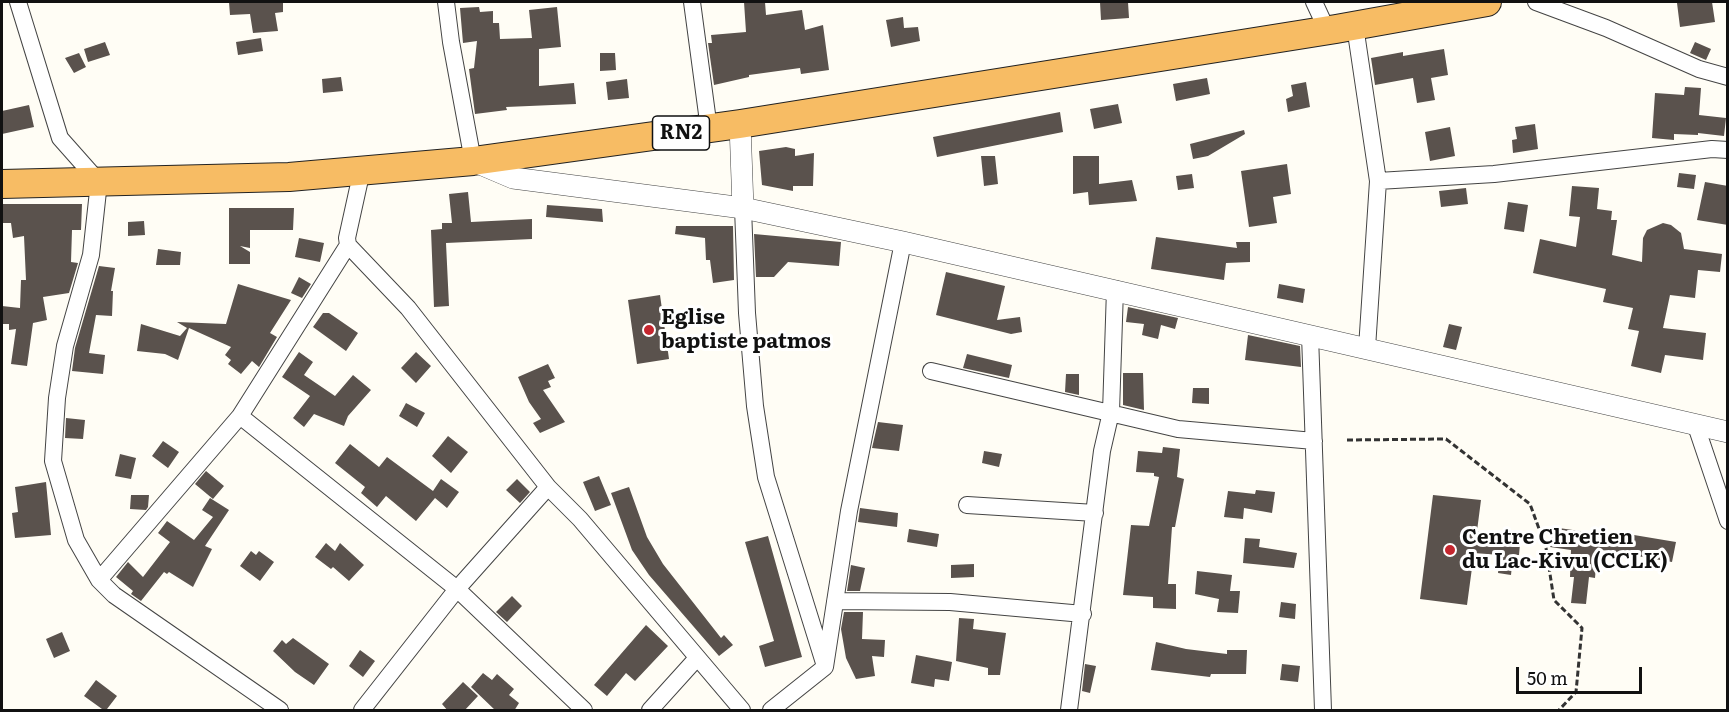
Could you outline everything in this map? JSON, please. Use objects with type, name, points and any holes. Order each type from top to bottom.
[{"type":"highway","name":"RN2","points":[[2,184],[289,177],[473,161],[710,129],[1341,28],[1487,2]]},
{"type":"street","points":[[18,2],[55,126],[69,151],[99,182],[91,255],[65,346],[57,398],[53,461],[76,540],[99,580],[148,621],[280,711]]},
{"type":"street","points":[[446,2],[473,161],[513,178],[743,208],[1115,289],[1728,432]]},
{"type":"street","points":[[692,2],[710,129]]},
{"type":"street","points":[[1314,2],[1341,28],[1378,181],[1367,348]]},
{"type":"street","points":[[1536,2],[1606,28],[1699,69],[1728,77]]},
{"type":"street","points":[[740,124],[747,313],[755,406],[766,477],[825,667]]},
{"type":"street","points":[[1378,181],[1494,174],[1712,149],[1728,150]]},
{"type":"street","points":[[362,170],[347,238],[348,245],[408,308],[548,487],[579,519],[742,711]]},
{"type":"street","points":[[771,711],[825,667],[849,511],[903,242]]},
{"type":"street","points":[[99,580],[240,416],[348,245]]},
{"type":"street","points":[[1069,711],[1102,451],[1111,411],[1115,289]]},
{"type":"street","points":[[1310,335],[1323,711]]},
{"type":"street","points":[[931,371],[1083,409],[1111,411],[1178,429],[1314,441]]},
{"type":"street","points":[[240,416],[457,589],[584,711]]},
{"type":"street","points":[[1696,426],[1728,521]]},
{"type":"street","points":[[362,711],[457,589],[548,487]]},
{"type":"street","points":[[967,505],[1095,513]]},
{"type":"street","points":[[835,601],[950,602],[1083,614]]},
{"type":"street","points":[[650,711],[697,658]]},
{"type":"path","points":[[1347,440],[1446,439],[1530,504],[1546,548],[1554,600],[1582,628],[1576,692],[1559,711]]},
{"type":"building","points":[[229,2],[283,2],[283,12],[275,13],[278,31],[253,33],[250,14],[230,15]]},
{"type":"building","points":[[744,2],[765,2],[766,15],[802,10],[805,30],[823,25],[829,70],[801,74],[800,68],[749,75],[749,77],[714,85],[708,43],[712,43],[711,35],[746,32]]},
{"type":"building","points":[[1100,2],[1128,2],[1129,18],[1101,20]]},
{"type":"building","points":[[1712,2],[1715,22],[1680,27],[1677,3]]},
{"type":"building","points":[[479,7],[480,12],[493,11],[493,23],[499,23],[500,39],[532,38],[529,10],[557,7],[561,47],[539,49],[539,86],[574,83],[576,104],[506,107],[507,110],[475,114],[469,69],[474,68],[477,41],[463,43],[460,8]]},
{"type":"building","points":[[903,17],[904,28],[918,27],[920,41],[891,47],[886,20]]},
{"type":"building","points":[[261,38],[263,51],[238,55],[236,42]]},
{"type":"building","points":[[105,42],[110,55],[88,62],[84,49]]},
{"type":"building","points":[[1695,42],[1711,49],[1706,60],[1690,53]]},
{"type":"building","points":[[1444,49],[1448,75],[1431,78],[1435,100],[1417,103],[1413,78],[1375,85],[1371,58],[1403,52],[1403,56]]},
{"type":"building","points":[[79,53],[86,67],[74,73],[65,58]]},
{"type":"building","points":[[600,53],[615,53],[616,70],[600,71]]},
{"type":"building","points":[[341,77],[343,91],[323,93],[322,79]]},
{"type":"building","points":[[1207,78],[1210,94],[1176,101],[1173,84]]},
{"type":"building","points":[[627,79],[629,98],[608,100],[606,82]]},
{"type":"building","points":[[1306,82],[1310,107],[1288,112],[1286,99],[1293,96],[1291,85]]},
{"type":"building","points":[[1685,87],[1701,88],[1699,115],[1726,118],[1724,136],[1698,133],[1698,135],[1674,134],[1674,140],[1652,138],[1655,93],[1684,95]]},
{"type":"building","points":[[1118,104],[1122,123],[1094,129],[1090,109]]},
{"type":"building","points":[[29,105],[34,127],[2,134],[2,111]]},
{"type":"building","points":[[1060,112],[1063,132],[937,157],[933,137]]},
{"type":"building","points":[[1535,124],[1538,149],[1513,153],[1512,140],[1517,139],[1515,127]]},
{"type":"building","points":[[1450,127],[1455,156],[1430,161],[1425,132]]},
{"type":"building","points":[[1244,130],[1245,134],[1208,156],[1193,159],[1190,144]]},
{"type":"building","points":[[786,147],[795,149],[795,156],[814,153],[813,186],[793,186],[793,191],[762,185],[759,151]]},
{"type":"building","points":[[981,156],[995,156],[998,184],[984,186]]},
{"type":"building","points":[[1073,156],[1099,156],[1099,184],[1132,180],[1137,201],[1089,205],[1088,192],[1073,194]]},
{"type":"building","points":[[1287,164],[1291,194],[1273,197],[1277,223],[1249,227],[1241,171]]},
{"type":"building","points":[[1679,173],[1696,175],[1694,189],[1677,187]]},
{"type":"building","points":[[1192,174],[1194,188],[1178,190],[1176,176]]},
{"type":"building","points":[[1705,182],[1728,186],[1728,225],[1697,220]]},
{"type":"building","points":[[1572,186],[1599,188],[1597,209],[1612,211],[1611,220],[1617,220],[1612,255],[1642,262],[1643,238],[1647,230],[1663,223],[1671,225],[1681,233],[1684,249],[1722,254],[1720,272],[1698,270],[1695,298],[1670,295],[1663,328],[1706,333],[1703,360],[1665,355],[1661,373],[1631,366],[1639,331],[1628,329],[1633,308],[1603,302],[1606,289],[1533,273],[1540,239],[1576,247],[1580,217],[1569,216]]},
{"type":"building","points":[[1466,188],[1468,204],[1441,207],[1439,191]]},
{"type":"building","points":[[468,192],[471,222],[532,219],[532,239],[446,243],[449,306],[434,307],[431,230],[442,229],[442,223],[452,223],[449,194]]},
{"type":"building","points":[[1508,202],[1528,205],[1524,232],[1504,229]]},
{"type":"building","points":[[2,204],[82,204],[81,230],[72,230],[71,262],[78,263],[69,293],[43,297],[47,320],[33,323],[27,366],[11,364],[16,329],[9,330],[9,324],[2,324],[2,306],[20,308],[21,280],[26,280],[24,236],[13,238],[11,223],[2,223]]},
{"type":"building","points":[[547,205],[602,209],[603,222],[546,217]]},
{"type":"building","points":[[229,208],[294,208],[293,230],[250,230],[250,248],[240,246],[250,252],[250,264],[229,264]]},
{"type":"building","points":[[144,221],[145,235],[128,236],[128,222]]},
{"type":"building","points":[[676,226],[733,226],[734,280],[713,283],[710,260],[706,260],[705,238],[675,234]]},
{"type":"building","points":[[754,234],[841,242],[839,266],[788,262],[774,277],[756,277]]},
{"type":"building","points":[[1156,237],[1237,248],[1236,242],[1250,242],[1250,262],[1226,263],[1224,280],[1151,269]]},
{"type":"building","points":[[299,238],[324,243],[320,262],[295,257]]},
{"type":"building","points":[[158,249],[181,252],[180,265],[156,265]]},
{"type":"building","points":[[99,266],[115,268],[111,291],[113,291],[112,316],[96,315],[89,353],[105,355],[103,374],[72,371],[75,348]]},
{"type":"building","points":[[946,272],[1005,286],[997,320],[1020,317],[1022,332],[1011,334],[936,315]]},
{"type":"building","points":[[299,277],[311,284],[302,298],[291,293]]},
{"type":"building","points":[[238,284],[291,300],[270,333],[277,337],[259,367],[252,361],[241,374],[228,364],[231,360],[225,355],[231,347],[189,328],[178,360],[165,354],[137,351],[141,324],[180,336],[187,328],[177,322],[226,324]]},
{"type":"building","points":[[1279,284],[1305,289],[1303,303],[1277,298]]},
{"type":"building","name":"Eglise baptiste patmos","points":[[660,295],[669,359],[637,364],[628,300]]},
{"type":"building","points":[[1128,307],[1178,318],[1175,329],[1161,325],[1158,339],[1142,335],[1144,324],[1126,322]]},
{"type":"building","points":[[323,313],[329,313],[358,333],[346,351],[313,327]]},
{"type":"building","points":[[1449,324],[1462,327],[1456,350],[1443,347]]},
{"type":"building","points":[[1248,335],[1300,346],[1301,367],[1245,360]]},
{"type":"building","points":[[299,352],[313,362],[304,375],[335,396],[353,375],[371,390],[348,416],[344,426],[314,414],[304,427],[293,418],[310,396],[282,377]]},
{"type":"building","points":[[416,352],[431,366],[416,383],[401,368]]},
{"type":"building","points":[[967,354],[1012,365],[1009,378],[963,368]]},
{"type":"building","points":[[548,364],[555,378],[548,381],[551,387],[543,390],[565,422],[540,433],[533,423],[541,419],[529,402],[518,377]]},
{"type":"building","points":[[1123,373],[1143,373],[1144,410],[1123,405]]},
{"type":"building","points":[[1066,374],[1079,374],[1079,395],[1065,392]]},
{"type":"building","points":[[1193,388],[1209,388],[1209,404],[1192,403]]},
{"type":"building","points":[[406,403],[425,413],[417,427],[399,416]]},
{"type":"building","points":[[66,418],[85,420],[83,439],[65,438]]},
{"type":"building","points":[[878,422],[903,425],[899,451],[872,448]]},
{"type":"building","points":[[448,436],[468,452],[451,473],[432,456]]},
{"type":"building","points":[[163,441],[179,452],[168,468],[152,456]]},
{"type":"building","points":[[350,444],[379,467],[387,457],[433,491],[441,479],[459,492],[447,508],[435,498],[416,521],[386,496],[377,507],[361,493],[365,487],[335,463]]},
{"type":"building","points":[[1163,447],[1180,449],[1177,477],[1184,479],[1175,527],[1172,527],[1168,584],[1176,584],[1176,609],[1153,608],[1153,597],[1123,595],[1131,525],[1149,526],[1159,477],[1154,476],[1154,473],[1136,472],[1138,451],[1162,453]]},
{"type":"building","points":[[984,451],[1002,454],[999,467],[982,463]]},
{"type":"building","points":[[120,454],[136,458],[131,479],[115,476]]},
{"type":"building","points":[[206,471],[224,486],[213,499],[195,484]]},
{"type":"building","points":[[599,476],[611,505],[595,511],[583,482]]},
{"type":"building","points":[[517,479],[530,492],[520,503],[506,490]]},
{"type":"building","points":[[46,482],[51,535],[15,538],[12,513],[18,512],[15,487]]},
{"type":"building","points":[[629,487],[647,537],[663,564],[721,638],[724,635],[733,645],[719,656],[649,575],[632,550],[611,493]]},
{"type":"building","points":[[1256,490],[1275,492],[1272,513],[1244,508],[1243,519],[1224,517],[1228,491],[1255,494]]},
{"type":"building","points":[[131,495],[149,495],[146,510],[130,509]]},
{"type":"building","name":"Centre Chretien du Lac-Kivu (CCLK)","points":[[1433,495],[1481,500],[1477,531],[1521,533],[1519,555],[1513,555],[1511,575],[1498,573],[1500,555],[1474,553],[1467,605],[1420,599]]},
{"type":"building","points":[[210,498],[229,510],[205,546],[212,549],[193,587],[169,572],[167,574],[164,572],[141,601],[131,594],[133,591],[116,577],[128,562],[143,577],[170,542],[158,533],[167,521],[194,540],[213,517],[202,510]]},
{"type":"building","points":[[860,508],[898,513],[897,527],[858,522]]},
{"type":"building","points":[[1552,527],[1628,538],[1628,534],[1676,542],[1672,562],[1602,550],[1601,554],[1597,554],[1595,578],[1589,577],[1586,604],[1571,603],[1574,577],[1570,577],[1571,550],[1550,547]]},
{"type":"building","points":[[909,529],[939,534],[937,547],[907,542]]},
{"type":"building","points":[[768,536],[802,657],[765,667],[759,646],[774,641],[745,542]]},
{"type":"building","points":[[1245,538],[1260,539],[1259,547],[1297,553],[1294,568],[1243,563]]},
{"type":"building","points":[[326,543],[335,551],[340,543],[364,565],[349,581],[333,567],[331,569],[315,557]]},
{"type":"building","points":[[251,551],[256,555],[259,551],[274,562],[260,581],[240,566]]},
{"type":"building","points":[[974,564],[974,577],[951,578],[951,565]]},
{"type":"building","points":[[851,565],[865,568],[860,591],[847,591]]},
{"type":"building","points":[[1197,571],[1232,575],[1230,591],[1240,591],[1238,613],[1217,612],[1219,599],[1195,594]]},
{"type":"building","points":[[512,596],[522,606],[507,622],[496,612]]},
{"type":"building","points":[[1281,602],[1296,604],[1295,619],[1279,617]]},
{"type":"building","points":[[844,612],[863,612],[862,639],[885,640],[884,657],[872,656],[875,676],[856,679],[846,658],[841,629]]},
{"type":"building","points":[[959,618],[974,619],[973,629],[1006,633],[1000,675],[988,675],[988,668],[956,661]]},
{"type":"building","points":[[646,625],[668,646],[635,681],[626,673],[607,696],[594,685]]},
{"type":"building","points":[[62,632],[70,651],[54,658],[46,639]]},
{"type":"building","points":[[293,638],[329,664],[314,685],[295,672],[273,651],[282,640],[286,644]]},
{"type":"building","points":[[1156,642],[1186,649],[1227,654],[1227,650],[1247,650],[1246,674],[1211,674],[1210,677],[1151,670]]},
{"type":"building","points":[[360,650],[375,661],[363,677],[349,666]]},
{"type":"building","points":[[916,655],[952,662],[949,681],[935,679],[934,687],[911,683]]},
{"type":"building","points":[[1085,664],[1096,666],[1090,693],[1082,691]]},
{"type":"building","points":[[1282,664],[1300,666],[1298,682],[1280,680]]},
{"type":"building","points":[[483,673],[492,680],[497,674],[514,689],[509,695],[519,703],[514,711],[496,711],[471,687]]},
{"type":"building","points":[[96,680],[117,696],[107,709],[102,709],[84,696]]},
{"type":"building","points":[[463,682],[478,696],[464,711],[448,711],[442,704]]},
{"type":"place","name":"Eglise baptiste patmos","points":[[649,330]]},
{"type":"place","name":"Centre Chretien du Lac-Kivu (CCLK)","points":[[1450,550]]}]
